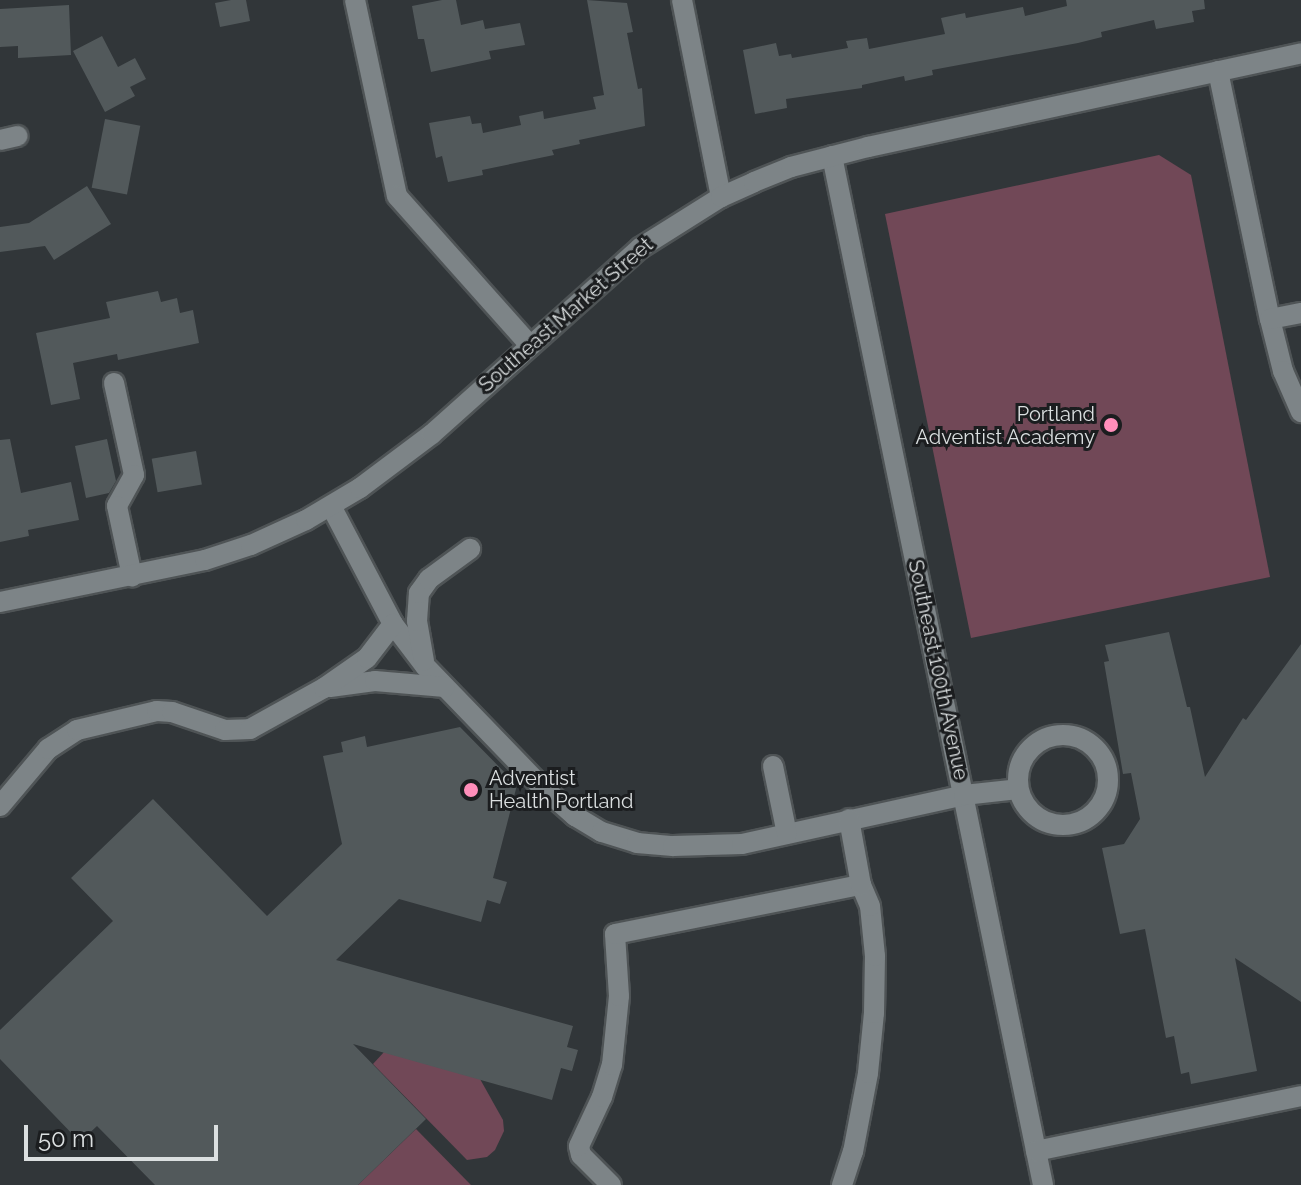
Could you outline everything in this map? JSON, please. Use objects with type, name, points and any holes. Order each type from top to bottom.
[{"type":"street","points":[[355,0],[397,196],[529,344]]},
{"type":"street","points":[[682,0],[721,197]]},
{"type":"street","name":"Southeast Market Street","points":[[0,602],[132,576],[231,552],[331,506],[432,434],[529,344],[640,248],[721,197],[791,167],[1301,53]]},
{"type":"street","points":[[1218,71],[1270,319],[1283,371],[1301,412]]},
{"type":"street","name":"Southeast 100th Avenue","points":[[832,156],[1043,1185]]},
{"type":"street","points":[[1270,319],[1301,313]]},
{"type":"street","points":[[114,383],[134,475],[117,506],[132,576]]},
{"type":"street","points":[[331,506],[393,624],[425,666],[540,785],[575,816],[602,832],[637,843],[673,846],[742,844],[964,795],[1018,789]]},
{"type":"street","points":[[425,666],[417,621],[419,593],[429,579],[470,549]]},
{"type":"street","points":[[0,806],[48,749],[77,730],[157,711],[172,712],[237,732],[250,729],[324,688],[367,658],[393,624]]},
{"type":"street","points":[[324,688],[375,681],[445,687]]},
{"type":"street","points":[[1051,736],[1077,737],[1089,743],[1106,765],[1108,778],[1102,804],[1093,814],[1068,825],[1055,825],[1031,813],[1018,789],[1018,772],[1024,756],[1036,744],[1051,736]]},
{"type":"street","points":[[773,766],[787,834]]},
{"type":"street","points":[[842,1185],[856,1139],[874,1013],[875,956],[870,906],[861,885],[849,819]]},
{"type":"street","points":[[611,1185],[581,1155],[579,1146],[612,1065],[619,1010],[615,934],[861,885]]},
{"type":"street","points":[[1036,1151],[1301,1096]]},
{"type":"shaded area","name":"Portland Adventist Academy","points":[[1159,155],[1191,175],[1270,577],[971,638],[885,214]]},
{"type":"shaded area","points":[[384,1052],[480,1079],[503,1120],[504,1131],[495,1150],[487,1157],[467,1160],[373,1064]]},
{"type":"shaded area","points":[[416,1129],[471,1185],[358,1185]]},
{"type":"building","points":[[246,0],[250,21],[220,27],[215,3]]},
{"type":"building","points":[[456,0],[461,25],[483,20],[485,29],[520,23],[525,45],[489,51],[491,59],[431,72],[424,39],[418,39],[412,6]]},
{"type":"building","points":[[587,0],[627,3],[633,32],[627,33],[638,89],[642,88],[645,126],[579,140],[580,144],[552,150],[554,155],[482,170],[483,175],[448,182],[442,156],[436,158],[429,123],[470,116],[472,124],[481,123],[483,133],[521,125],[519,116],[543,111],[544,119],[596,109],[593,97],[604,95]]},
{"type":"building","points":[[1066,0],[1204,0],[1205,9],[1192,11],[1194,22],[1156,29],[1154,20],[1101,32],[1102,37],[1078,43],[932,70],[933,75],[905,81],[904,76],[862,85],[862,88],[786,99],[787,108],[755,114],[743,50],[776,43],[779,56],[791,54],[792,58],[848,48],[846,41],[867,38],[869,49],[945,34],[941,18],[965,13],[966,18],[1023,7],[1025,16],[1067,6]]},
{"type":"building","points":[[69,5],[71,55],[18,58],[18,46],[0,47],[0,9]]},
{"type":"building","points":[[102,36],[118,67],[135,58],[146,79],[130,87],[135,96],[105,112],[73,51]]},
{"type":"building","points":[[105,119],[140,126],[127,195],[92,188]]},
{"type":"building","points":[[87,186],[111,224],[54,260],[45,246],[0,252],[0,227],[29,223]]},
{"type":"building","points":[[158,291],[161,302],[177,298],[180,313],[193,310],[199,343],[118,360],[117,354],[73,363],[80,399],[51,405],[36,333],[110,318],[106,302]]},
{"type":"building","points":[[10,439],[21,493],[71,482],[79,520],[28,530],[29,536],[0,542],[0,440]]},
{"type":"building","points":[[107,439],[116,481],[109,493],[86,498],[75,446]]},
{"type":"building","points":[[196,451],[202,484],[158,492],[152,459]]},
{"type":"building","points":[[1169,632],[1205,777],[1243,718],[1246,720],[1301,644],[1301,1002],[1235,958],[1257,1071],[1191,1084],[1189,1072],[1181,1074],[1174,1036],[1166,1038],[1145,929],[1120,934],[1102,848],[1124,844],[1140,819],[1131,773],[1123,774],[1104,662],[1109,661],[1105,645]]},
{"type":"building","points":[[460,727],[517,785],[493,878],[507,882],[500,904],[487,900],[481,922],[399,899],[336,960],[573,1026],[567,1047],[578,1050],[572,1071],[561,1068],[552,1100],[353,1044],[426,1119],[358,1185],[155,1185],[97,1126],[80,1142],[0,1059],[0,1030],[113,921],[71,878],[153,799],[267,916],[342,844],[323,756],[343,752],[341,742],[365,736],[367,747]]},
{"type":"place","name":"Portland Adventist Academy","points":[[1111,425]]},
{"type":"place","name":"Adventist Health Portland","points":[[471,790]]}]
